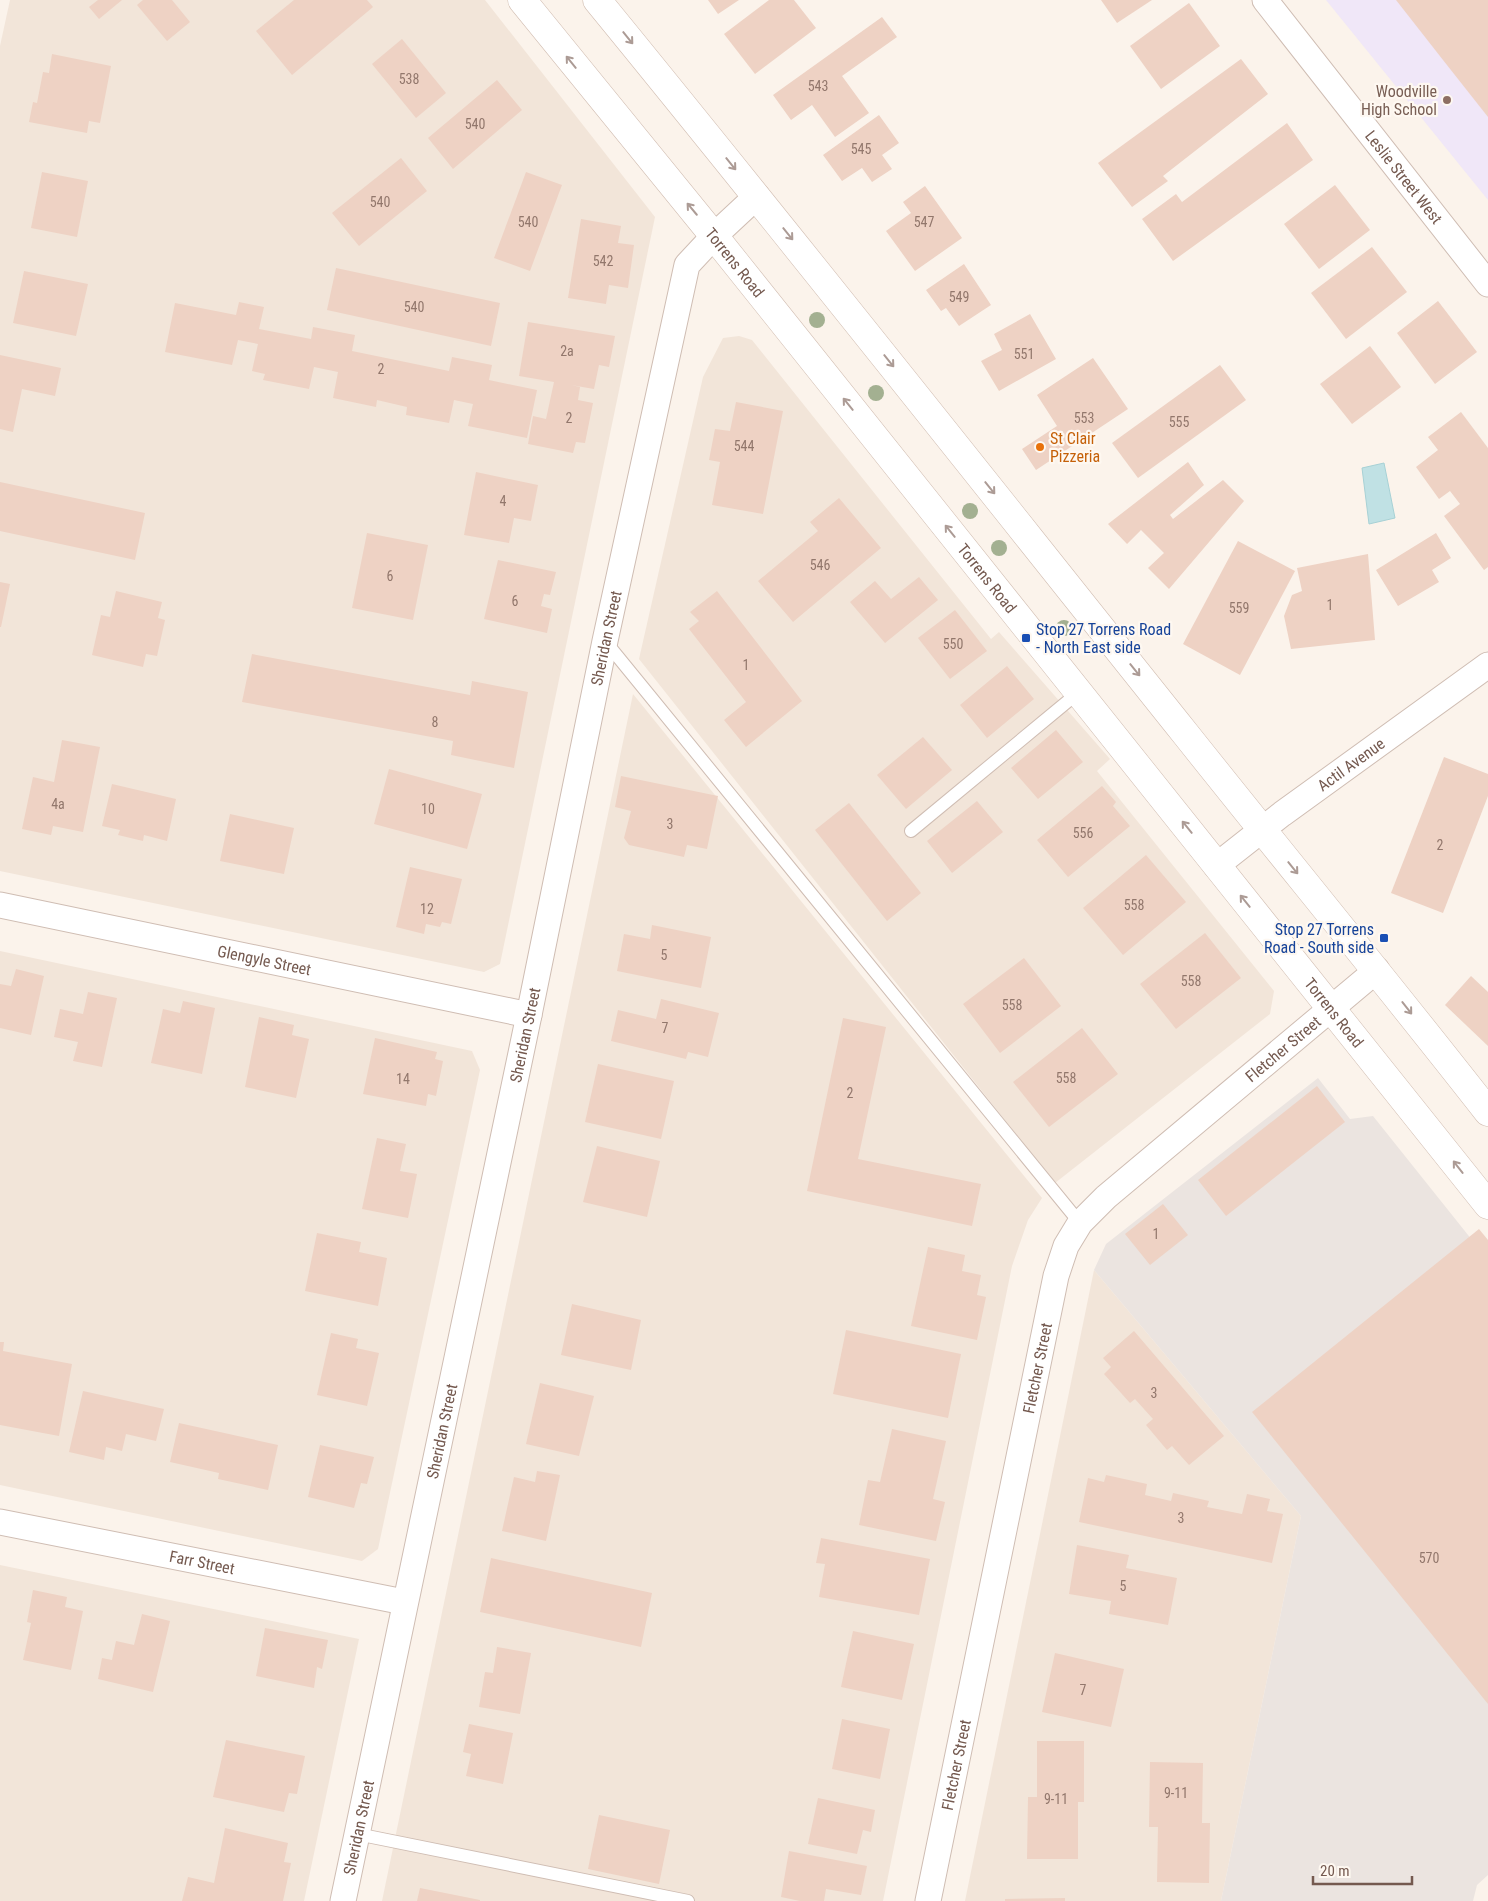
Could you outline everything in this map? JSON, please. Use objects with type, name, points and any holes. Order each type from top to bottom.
[{"type":"main road","name":"Torrens Road","points":[[522,0],[714,236],[1488,1205]]},
{"type":"main road","points":[[597,0],[757,196],[1377,970],[1488,1112]]},
{"type":"street","name":"Leslie Street West","points":[[1265,0],[1488,284]]},
{"type":"street","name":"Sheridan Street","points":[[343,1901],[404,1602],[529,1014],[605,641],[687,265],[714,236],[757,196]]},
{"type":"street","name":"Actil Avenue","points":[[1216,866],[1282,814],[1488,665]]},
{"type":"street","name":"Glengyle Street","points":[[0,905],[529,1014]]},
{"type":"street","name":"Fletcher Street","points":[[928,1901],[1056,1276],[1066,1246],[1080,1223],[1106,1197],[1377,970]]},
{"type":"street","name":"Farr Street","points":[[0,1522],[404,1602]]},
{"type":"lane","points":[[605,641],[1080,1223]]},
{"type":"lane","points":[[912,831],[1079,692]]},
{"type":"lane","points":[[357,1834],[688,1901]]},
{"type":"shaded area","points":[[10,0],[485,0],[655,217],[500,964],[484,972],[0,871],[0,46]]},
{"type":"shaded area","name":"Woodville High School","points":[[1326,0],[1488,0],[1488,200]]},
{"type":"shaded area","points":[[739,336],[752,340],[991,639],[999,632],[1110,759],[1097,771],[1274,991],[1270,1014],[1055,1183],[639,659],[703,377],[723,338]]},
{"type":"shaded area","points":[[633,694],[1042,1198],[1028,1220],[1012,1266],[883,1901],[382,1901]]},
{"type":"shaded area","points":[[0,951],[472,1051],[480,1070],[378,1549],[362,1561],[0,1485]]},
{"type":"shaded area","points":[[1318,1078],[1350,1119],[1373,1116],[1488,1260],[1488,1875],[1477,1885],[1473,1901],[1221,1901],[1301,1516],[1094,1270],[1106,1244]]},
{"type":"shaded area","points":[[1094,1270],[1301,1516],[1221,1901],[965,1901]]},
{"type":"shaded area","points":[[0,1565],[359,1639],[304,1901],[0,1901]]},
{"type":"water","points":[[1384,463],[1395,518],[1369,524],[1362,468]]},
{"type":"building","points":[[98,0],[122,0],[99,19],[89,7]]},
{"type":"building","points":[[143,0],[172,0],[190,22],[167,41],[137,5]]},
{"type":"building","points":[[294,0],[367,0],[373,7],[292,75],[256,31]]},
{"type":"building","points":[[708,0],[739,0],[718,14]]},
{"type":"building","points":[[769,0],[794,0],[816,28],[755,74],[724,34]]},
{"type":"building","points":[[1101,0],[1152,0],[1117,23]]},
{"type":"building","points":[[1396,0],[1488,0],[1488,117],[1443,60]]},
{"type":"building","points":[[1189,3],[1220,46],[1161,89],[1130,46]]},
{"type":"building","points":[[882,17],[897,37],[842,76],[869,113],[835,137],[812,105],[791,120],[773,95]]},
{"type":"building","points":[[402,39],[446,93],[416,118],[372,64]]},
{"type":"building","points":[[52,54],[111,66],[100,123],[89,121],[87,133],[29,122],[33,102],[37,103],[43,72],[49,73]]},
{"type":"building","points":[[1241,59],[1268,94],[1163,176],[1168,181],[1132,207],[1098,163]]},
{"type":"building","points":[[497,80],[522,110],[453,169],[428,138]]},
{"type":"building","points":[[879,115],[899,143],[882,155],[892,169],[872,182],[862,168],[842,181],[823,155]]},
{"type":"building","points":[[1287,123],[1313,160],[1173,261],[1142,219],[1176,194],[1182,202]]},
{"type":"building","points":[[401,158],[427,191],[359,246],[332,213]]},
{"type":"building","points":[[42,172],[88,181],[77,237],[31,228]]},
{"type":"building","points":[[526,172],[562,185],[530,271],[494,258]]},
{"type":"building","points":[[1335,185],[1370,230],[1319,269],[1284,224]]},
{"type":"building","points":[[925,186],[962,238],[915,271],[886,231],[911,213],[903,202]]},
{"type":"building","points":[[581,219],[621,226],[618,243],[634,245],[628,288],[609,285],[606,304],[568,298]]},
{"type":"building","points":[[1372,247],[1407,292],[1346,339],[1311,293]]},
{"type":"building","points":[[964,264],[991,305],[959,326],[946,308],[941,311],[926,290]]},
{"type":"building","points":[[336,268],[500,303],[491,346],[327,310]]},
{"type":"building","points":[[24,271],[88,284],[76,336],[13,323]]},
{"type":"building","points":[[1438,301],[1477,352],[1435,384],[1397,333]]},
{"type":"building","points":[[239,302],[264,307],[259,329],[311,339],[313,327],[355,335],[352,351],[449,371],[452,357],[492,365],[489,380],[537,390],[527,438],[468,426],[473,404],[454,400],[449,423],[406,415],[407,407],[377,400],[376,407],[333,398],[338,372],[314,367],[309,389],[263,380],[265,374],[252,371],[258,344],[238,340],[232,365],[165,352],[175,303],[236,315]]},
{"type":"building","points":[[1030,314],[1056,359],[999,391],[981,361],[1002,350],[994,334]]},
{"type":"building","points":[[528,322],[615,336],[609,367],[599,365],[594,389],[571,385],[580,387],[578,400],[593,403],[585,443],[576,442],[573,453],[528,444],[533,416],[546,419],[554,382],[519,376]]},
{"type":"building","points":[[1370,346],[1401,387],[1352,424],[1320,384]]},
{"type":"building","points":[[0,355],[61,368],[55,396],[22,389],[13,432],[0,429]]},
{"type":"building","points":[[1093,358],[1128,409],[1036,470],[1022,449],[1057,426],[1037,395]]},
{"type":"building","points":[[1220,365],[1246,400],[1138,478],[1112,443]]},
{"type":"building","points":[[736,402],[783,411],[763,514],[712,505],[720,462],[709,460],[715,429],[730,431]]},
{"type":"building","points":[[1461,412],[1488,448],[1488,567],[1484,570],[1444,516],[1460,504],[1450,491],[1439,499],[1416,467],[1438,450],[1428,437]]},
{"type":"building","points":[[1188,462],[1204,485],[1170,515],[1173,519],[1223,480],[1244,501],[1169,589],[1148,568],[1164,553],[1141,530],[1127,544],[1108,524]]},
{"type":"building","points":[[476,472],[538,485],[531,521],[514,518],[509,543],[464,535]]},
{"type":"building","points":[[0,482],[145,513],[135,560],[0,531]]},
{"type":"building","points":[[839,498],[881,548],[793,622],[758,581],[818,531],[810,522]]},
{"type":"building","points":[[367,533],[428,545],[413,620],[352,608]]},
{"type":"building","points":[[1436,533],[1451,558],[1432,570],[1439,582],[1398,606],[1376,570]]},
{"type":"building","points":[[1238,541],[1295,571],[1240,675],[1183,644]]},
{"type":"building","points":[[1368,554],[1375,640],[1291,649],[1284,616],[1292,595],[1302,591],[1297,568]]},
{"type":"building","points":[[498,560],[556,572],[550,595],[544,594],[541,606],[552,609],[547,633],[484,619]]},
{"type":"building","points":[[919,577],[938,600],[885,643],[850,602],[875,581],[891,599]]},
{"type":"building","points":[[0,582],[10,584],[1,627],[0,627]]},
{"type":"building","points":[[116,591],[162,602],[158,618],[165,620],[157,656],[146,654],[143,667],[92,655],[101,615],[110,617]]},
{"type":"building","points":[[717,591],[802,701],[746,747],[724,720],[746,702],[689,629],[699,621],[690,612]]},
{"type":"building","points":[[955,610],[987,651],[950,679],[918,638]]},
{"type":"building","points":[[252,654],[470,695],[472,681],[528,692],[514,768],[451,755],[453,741],[242,702]]},
{"type":"building","points":[[1007,666],[1034,699],[987,738],[960,705]]},
{"type":"building","points":[[1056,730],[1083,762],[1038,799],[1011,768]]},
{"type":"building","points":[[923,737],[952,770],[906,809],[877,775]]},
{"type":"building","points":[[62,740],[100,747],[83,832],[53,826],[51,835],[22,829],[33,777],[54,782]]},
{"type":"building","points":[[1444,757],[1488,774],[1488,796],[1443,913],[1391,893]]},
{"type":"building","points":[[389,769],[482,794],[467,849],[374,824]]},
{"type":"building","points":[[621,776],[718,796],[707,849],[687,845],[684,857],[629,845],[624,838],[631,811],[615,807]]},
{"type":"building","points":[[112,784],[176,799],[167,841],[144,835],[143,841],[118,835],[120,830],[102,826]]},
{"type":"building","points":[[1102,786],[1116,802],[1113,806],[1130,826],[1068,877],[1037,840]]},
{"type":"building","points":[[977,801],[1003,832],[952,873],[927,841]]},
{"type":"building","points":[[849,803],[921,893],[887,921],[815,830]]},
{"type":"building","points":[[230,814],[294,828],[284,874],[220,861]]},
{"type":"building","points":[[1146,855],[1186,902],[1123,955],[1083,908]]},
{"type":"building","points":[[410,867],[462,879],[451,924],[442,922],[440,927],[426,924],[424,934],[396,927]]},
{"type":"building","points":[[652,925],[711,937],[701,988],[617,971],[624,934],[650,939]]},
{"type":"building","points":[[1205,933],[1241,978],[1176,1029],[1140,984]]},
{"type":"building","points":[[1024,958],[1061,1006],[1000,1053],[963,1004]]},
{"type":"building","points":[[16,969],[44,976],[31,1035],[0,1028],[0,984],[11,986]]},
{"type":"building","points":[[1471,976],[1488,992],[1488,1046],[1445,1005]]},
{"type":"building","points":[[88,992],[117,998],[102,1067],[73,1061],[78,1042],[54,1037],[60,1009],[83,1014]]},
{"type":"building","points":[[661,999],[719,1013],[708,1057],[688,1052],[686,1059],[611,1041],[618,1010],[656,1019]]},
{"type":"building","points":[[183,1001],[215,1008],[202,1074],[151,1063],[163,1009],[180,1013]]},
{"type":"building","points":[[259,1017],[294,1025],[292,1035],[309,1039],[296,1098],[245,1087]]},
{"type":"building","points":[[843,1018],[886,1027],[858,1159],[981,1184],[972,1226],[807,1191]]},
{"type":"building","points":[[1082,1028],[1118,1074],[1049,1127],[1013,1082]]},
{"type":"building","points":[[375,1038],[437,1052],[435,1059],[443,1061],[436,1096],[428,1094],[426,1106],[363,1094]]},
{"type":"building","points":[[598,1064],[674,1081],[661,1139],[585,1122]]},
{"type":"building","points":[[1317,1086],[1345,1122],[1226,1216],[1198,1180]]},
{"type":"building","points":[[377,1138],[406,1144],[400,1171],[417,1174],[408,1218],[362,1209]]},
{"type":"building","points":[[597,1146],[660,1161],[647,1217],[583,1202]]},
{"type":"building","points":[[1163,1204],[1188,1235],[1150,1265],[1125,1234]]},
{"type":"building","points":[[1479,1229],[1488,1240],[1488,1704],[1252,1412]]},
{"type":"building","points":[[317,1233],[361,1242],[359,1252],[387,1258],[378,1306],[305,1291]]},
{"type":"building","points":[[928,1247],[965,1255],[962,1271],[981,1275],[977,1295],[986,1297],[977,1340],[911,1326]]},
{"type":"building","points":[[572,1304],[641,1320],[631,1370],[561,1355]]},
{"type":"building","points":[[846,1330],[961,1354],[948,1418],[833,1394]]},
{"type":"building","points":[[1134,1331],[1224,1436],[1189,1465],[1172,1446],[1167,1450],[1146,1425],[1153,1419],[1135,1399],[1130,1403],[1104,1374],[1111,1367],[1103,1358]]},
{"type":"building","points":[[331,1333],[358,1339],[356,1348],[379,1353],[367,1406],[317,1395]]},
{"type":"building","points":[[0,1342],[4,1342],[3,1351],[72,1364],[59,1436],[0,1425]]},
{"type":"building","points":[[540,1383],[594,1396],[579,1456],[526,1444]]},
{"type":"building","points":[[83,1391],[164,1409],[156,1441],[126,1434],[122,1451],[106,1447],[104,1460],[69,1452]]},
{"type":"building","points":[[179,1423],[278,1445],[268,1490],[218,1479],[219,1473],[170,1462]]},
{"type":"building","points":[[892,1429],[946,1441],[933,1499],[945,1502],[936,1541],[859,1525],[868,1480],[880,1482]]},
{"type":"building","points":[[320,1445],[374,1457],[367,1484],[361,1483],[354,1508],[308,1497]]},
{"type":"building","points":[[537,1471],[560,1475],[546,1541],[502,1531],[514,1477],[535,1482]]},
{"type":"building","points":[[1106,1475],[1147,1484],[1145,1495],[1171,1501],[1173,1493],[1209,1501],[1207,1507],[1242,1514],[1247,1494],[1270,1499],[1267,1511],[1283,1514],[1272,1563],[1079,1522],[1088,1478],[1104,1482]]},
{"type":"building","points":[[821,1538],[930,1559],[919,1615],[819,1597],[825,1564],[816,1563]]},
{"type":"building","points":[[1077,1545],[1129,1555],[1126,1568],[1177,1578],[1168,1625],[1109,1614],[1111,1601],[1069,1594]]},
{"type":"building","points":[[491,1558],[652,1593],[641,1647],[480,1612]]},
{"type":"building","points":[[33,1590],[67,1597],[65,1607],[83,1611],[71,1670],[23,1660],[31,1623],[27,1622]]},
{"type":"building","points":[[142,1614],[170,1621],[153,1692],[98,1679],[102,1658],[112,1660],[116,1641],[134,1645]]},
{"type":"building","points":[[265,1628],[328,1640],[322,1669],[317,1667],[314,1688],[256,1676]]},
{"type":"building","points":[[853,1631],[914,1644],[902,1700],[841,1687]]},
{"type":"building","points":[[497,1647],[531,1653],[520,1714],[479,1707],[485,1672],[493,1673]]},
{"type":"building","points":[[1055,1653],[1124,1669],[1111,1727],[1042,1712]]},
{"type":"building","points":[[842,1719],[890,1729],[880,1779],[832,1769]]},
{"type":"building","points":[[469,1724],[513,1733],[503,1784],[466,1776],[471,1754],[463,1752]]},
{"type":"building","points":[[226,1740],[305,1756],[297,1794],[289,1793],[284,1812],[213,1797]]},
{"type":"building","points":[[1037,1741],[1084,1741],[1084,1802],[1078,1802],[1078,1859],[1027,1859],[1028,1797],[1037,1797]]},
{"type":"building","points":[[1150,1762],[1203,1763],[1202,1823],[1210,1823],[1209,1883],[1157,1882],[1158,1827],[1149,1827]]},
{"type":"building","points":[[818,1798],[875,1810],[871,1832],[863,1830],[857,1854],[808,1844]]},
{"type":"building","points":[[599,1815],[670,1830],[659,1884],[588,1869]]},
{"type":"building","points":[[225,1828],[288,1843],[284,1862],[291,1863],[283,1901],[182,1901],[188,1877],[214,1883]]},
{"type":"building","points":[[789,1851],[867,1866],[861,1895],[826,1889],[824,1901],[800,1901],[781,1897]]},
{"type":"building","points":[[420,1888],[480,1900],[480,1901],[417,1901]]},
{"type":"building","points":[[1065,1898],[1065,1901],[1005,1901],[1005,1899]]},
{"type":"place","name":"Woodville High School","points":[[1447,100]]},
{"type":"place","name":"St Clair Pizzeria","points":[[1040,447]]},
{"type":"place","name":"Stop 27 Torrens Road - North East side","points":[[1026,638]]},
{"type":"place","name":"Stop 27 Torrens Road - South side","points":[[1384,938]]}]
